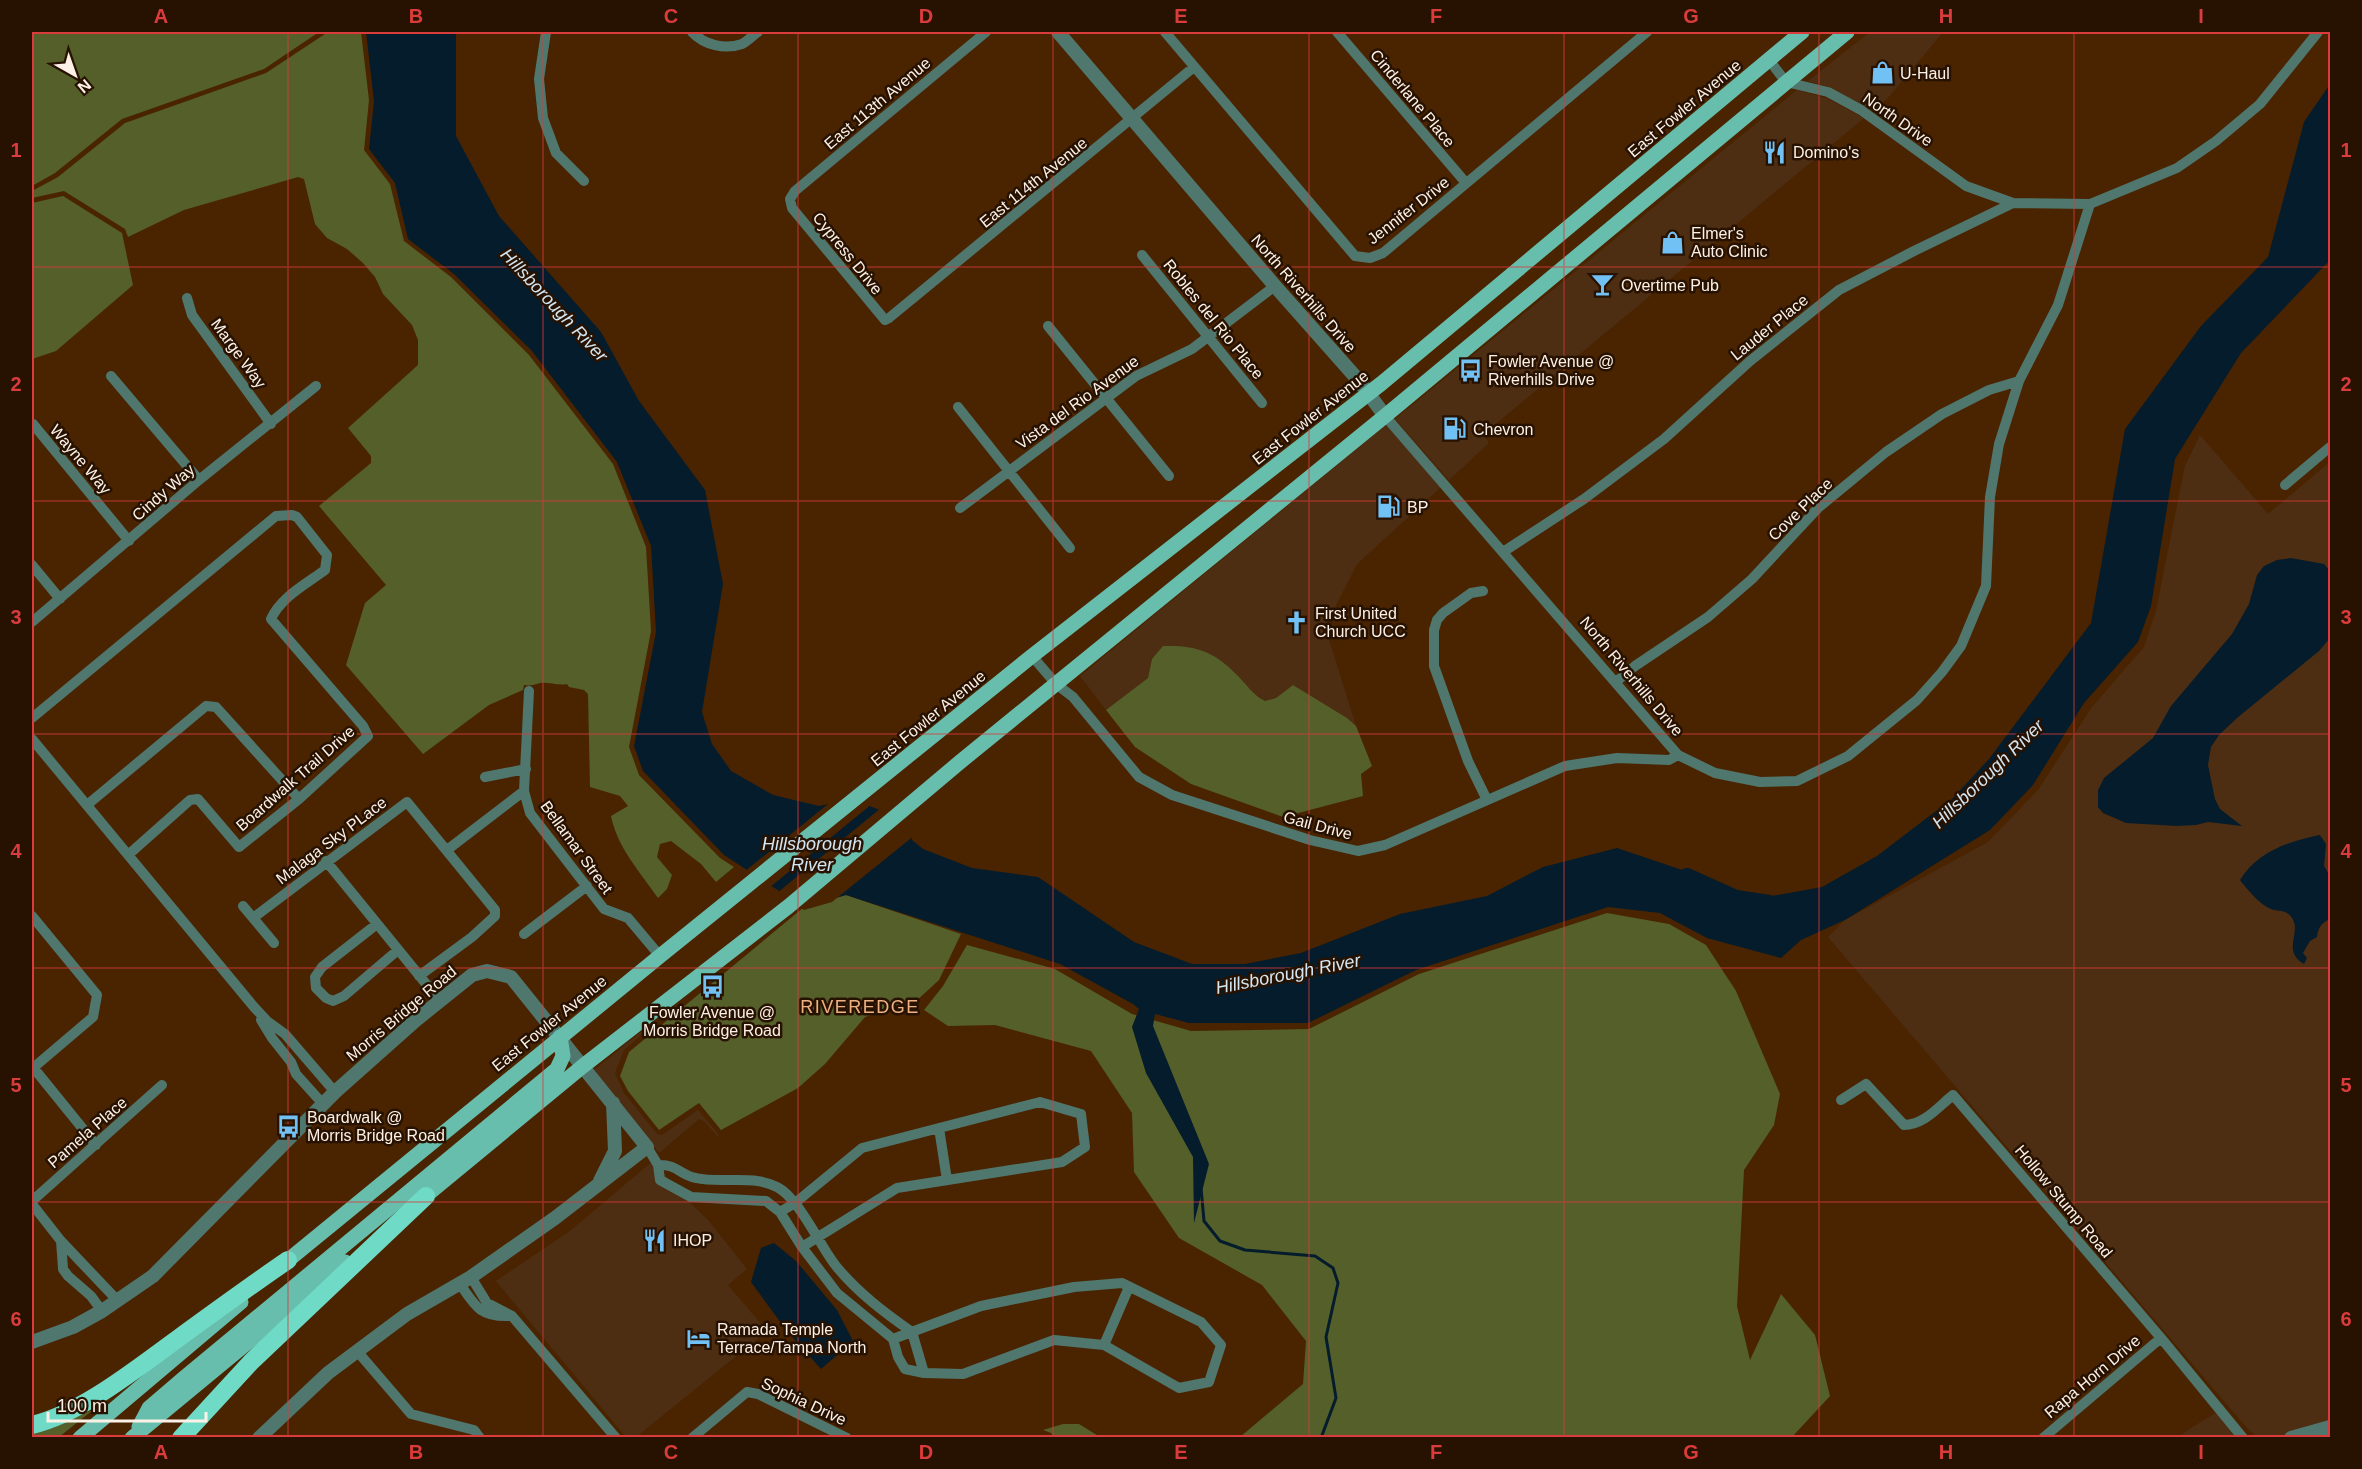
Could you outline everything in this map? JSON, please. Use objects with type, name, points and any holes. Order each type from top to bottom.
[{"type":"highway","points":[[181,1437],[251,1362],[426,1196]]},
{"type":"highway","points":[[32,1425],[82,1403],[129,1375],[288,1260]]},
{"type":"main road","name":"East Fowler Avenue","points":[[80,1437],[288,1260],[560,1037],[1032,656],[1368,394],[1802,32]]},
{"type":"main road","points":[[132,1437],[584,1066],[789,906],[1056,684],[1385,416],[1847,32]]},
{"type":"main road","points":[[132,1437],[149,1408],[556,1070],[563,1056],[560,1037]]},
{"type":"street","points":[[546,32],[539,79],[543,118],[556,153],[584,181]]},
{"type":"street","points":[[692,32],[699,40],[723,47],[744,43],[758,32]]},
{"type":"street","name":"East 113th Avenue","points":[[790,200],[795,191],[986,32]]},
{"type":"street","name":"North Riverhills Drive","points":[[1058,32],[1360,382],[1385,416],[1617,681],[1678,755],[1715,773],[1760,782],[1797,781],[1848,756],[1917,700],[1961,646],[1986,586],[1990,497],[1999,444],[2019,381],[2058,305],[2090,204]]},
{"type":"street","name":"Jennifer Drive","points":[[1165,32],[1355,256],[1370,258],[1383,253],[1647,32]]},
{"type":"street","name":"Cinderlane Place","points":[[1337,32],[1466,183]]},
{"type":"street","points":[[2090,204],[2177,168],[2216,141],[2260,104],[2318,32]]},
{"type":"street","points":[[1769,60],[1786,82]]},
{"type":"street","name":"East 114th Avenue","points":[[890,318],[1194,67]]},
{"type":"street","name":"North Drive","points":[[1786,82],[1828,92],[1861,110],[1966,186],[2013,203]]},
{"type":"street","name":"Cypress Drive","points":[[790,200],[792,208],[879,314],[885,320],[890,318]]},
{"type":"street","name":"Lauder Place","points":[[1503,552],[1584,500],[1664,439],[1750,361],[1839,290],[1914,250],[2013,203],[2090,204]]},
{"type":"street","name":"Robles del Rio Place","points":[[1142,255],[1262,403]]},
{"type":"street","name":"Vista del Rio Avenue","points":[[960,508],[1105,398],[1150,367],[1192,349],[1210,338],[1275,286]]},
{"type":"street","name":"Marge Way","points":[[187,298],[192,315],[271,424]]},
{"type":"street","points":[[1048,326],[1169,476]]},
{"type":"street","points":[[111,376],[199,480]]},
{"type":"street","name":"Cove Place","points":[[1617,681],[1635,666],[1708,617],[1752,579],[1818,508],[1886,452],[1942,414],[1989,390],[2019,381]]},
{"type":"street","name":"Cindy Way","points":[[32,622],[199,480],[316,386]]},
{"type":"street","points":[[958,407],[1070,548]]},
{"type":"street","name":"Wayne Way","points":[[33,424],[129,541]]},
{"type":"street","points":[[2285,485],[2331,447]]},
{"type":"street","name":"Boardwalk Trail Drive","points":[[32,718],[276,516],[292,514],[327,555],[325,570],[289,596],[271,619],[363,726],[368,736],[299,798],[239,847],[198,799],[190,800],[128,855]]},
{"type":"street","points":[[32,565],[60,599]]},
{"type":"street","points":[[1483,591],[1471,593],[1437,620],[1434,630],[1434,666],[1468,761],[1487,800]]},
{"type":"street","name":"Gail Drive","points":[[1032,656],[1056,684],[1073,697],[1139,777],[1179,798],[1310,840],[1358,851],[1385,845],[1565,766],[1617,758],[1669,760],[1678,755]]},
{"type":"street","name":"Bellamar Street","points":[[529,691],[524,791],[530,813],[604,909],[628,918],[660,956]]},
{"type":"street","points":[[87,806],[206,706],[216,707],[299,798]]},
{"type":"street","points":[[32,739],[254,1007],[267,1021],[285,1034],[335,1092]]},
{"type":"street","points":[[485,777],[526,769]]},
{"type":"street","points":[[447,850],[524,791]]},
{"type":"street","name":"Malaga Sky PLace","points":[[254,918],[326,861],[350,846],[407,802],[495,910],[495,916],[472,937],[419,976]]},
{"type":"street","points":[[326,861],[440,1001]]},
{"type":"street","points":[[524,934],[587,886]]},
{"type":"street","points":[[243,906],[274,943]]},
{"type":"street","points":[[32,916],[97,995],[93,1017],[32,1067],[96,1145]]},
{"type":"street","points":[[377,924],[322,967],[315,977],[316,988],[326,998],[333,1001],[344,996],[398,950]]},
{"type":"street","name":"Morris Bridge Road","points":[[32,1342],[73,1327],[118,1301],[153,1276],[335,1092],[472,975],[487,971],[500,972],[511,977],[647,1147]]},
{"type":"street","points":[[254,1007],[272,1038],[291,1062],[296,1074],[323,1104]]},
{"type":"street","name":"Hollow Stump Road","points":[[1841,1100],[1866,1084],[1904,1125],[1912,1125],[1921,1122],[1953,1095],[2243,1437]]},
{"type":"street","name":"Pamela Place","points":[[32,1203],[162,1085]]},
{"type":"street","points":[[780,1212],[795,1203],[862,1148],[1040,1102],[1081,1114],[1085,1147],[1062,1162],[897,1188],[802,1247]]},
{"type":"street","points":[[597,1185],[615,1151],[613,1103]]},
{"type":"street","points":[[939,1128],[947,1180]]},
{"type":"street","points":[[259,1437],[328,1373],[406,1314],[466,1281],[647,1147],[658,1165],[660,1180],[691,1197],[766,1201],[780,1212],[802,1247],[837,1293],[893,1340],[898,1357],[905,1369],[924,1373],[963,1374],[1054,1340],[1104,1345],[1179,1388],[1209,1382],[1221,1345],[1201,1322],[1122,1283],[1074,1287],[981,1306],[893,1340]]},
{"type":"street","points":[[658,1165],[670,1164],[694,1178],[762,1181],[778,1187],[795,1203],[837,1267],[871,1303],[912,1332],[924,1373]]},
{"type":"street","points":[[32,1203],[61,1241],[118,1301]]},
{"type":"street","points":[[61,1241],[63,1269],[91,1296],[102,1311]]},
{"type":"street","points":[[466,1281],[488,1303],[512,1316],[616,1437]]},
{"type":"street","points":[[1104,1345],[1129,1287]]},
{"type":"street","points":[[861,1314],[871,1303]]},
{"type":"street","name":"Rapa Horn Drive","points":[[2043,1437],[2161,1338]]},
{"type":"street","points":[[357,1351],[411,1414],[474,1430],[480,1437]]},
{"type":"street","name":"Sophia Drive","points":[[692,1437],[747,1392],[758,1394],[847,1437]]},
{"type":"street","points":[[2291,1437],[2331,1427]]},
{"type":"shaded area","points":[[1870,32],[1943,32],[1887,99],[1873,111],[1830,87],[1808,81]]},
{"type":"shaded area","points":[[1797,90],[1826,98],[1864,118],[1486,432],[1485,437],[1489,443],[1449,480],[1395,419]]},
{"type":"shaded area","points":[[1386,425],[1441,487],[1357,564],[1325,627],[1356,726],[1293,685],[1276,698],[1265,701],[1249,689],[1240,678],[1152,659],[1148,678],[1106,710],[1080,676]]},
{"type":"shaded area","points":[[2200,435],[2268,514],[2330,462],[2330,1437],[2257,1437],[2247,1428],[1828,937],[1845,920],[1988,842],[2038,790],[2092,707],[2144,647],[2156,611],[2185,466]]},
{"type":"shaded area","points":[[642,1031],[644,1033],[624,1050],[615,1073],[624,1093],[657,1134],[662,1135],[698,1110],[719,1138],[704,1121],[699,1119],[659,1153],[594,1070]]},
{"type":"shaded area","points":[[654,1160],[676,1189],[708,1220],[747,1269],[728,1285],[767,1331],[636,1437],[626,1437],[496,1281],[570,1231]]},
{"type":"shaded area","points":[[2217,1412],[2236,1437],[2179,1437],[2191,1428]]},
{"type":"green space","points":[[32,32],[319,32],[264,69],[122,119],[55,173],[32,186]]},
{"type":"green space","points":[[328,32],[361,32],[369,100],[364,150],[390,184],[404,241],[451,277],[529,355],[613,464],[646,547],[651,631],[629,747],[639,775],[720,858],[734,867],[716,882],[701,864],[671,841],[660,844],[657,857],[672,875],[667,889],[658,898],[637,869],[618,838],[611,816],[628,806],[620,796],[590,787],[588,694],[584,690],[569,687],[567,684],[524,685],[523,690],[489,705],[423,754],[346,665],[365,603],[386,585],[319,506],[371,463],[371,456],[348,428],[418,365],[418,340],[412,325],[383,294],[375,277],[363,263],[347,249],[327,238],[315,224],[304,179],[298,177],[184,210],[128,237],[125,229],[64,191],[32,198],[32,191],[58,177],[125,123],[266,73]]},
{"type":"green space","points":[[63,196],[122,233],[133,285],[56,351],[32,359],[32,203]]},
{"type":"green space","points":[[1163,646],[1195,648],[1212,655],[1229,667],[1265,701],[1276,698],[1293,685],[1347,718],[1356,726],[1372,766],[1361,774],[1363,796],[1283,817],[1191,784],[1135,747],[1106,710],[1148,678],[1152,659]]},
{"type":"green space","points":[[846,895],[961,934],[939,980],[915,1002],[865,1017],[825,1064],[798,1088],[721,1130],[699,1103],[659,1130],[628,1091],[620,1076],[629,1052],[804,907]]},
{"type":"green space","points":[[1607,913],[1669,924],[1706,945],[1736,991],[1780,1094],[1774,1125],[1744,1170],[1737,1306],[1750,1360],[1781,1294],[1815,1335],[1830,1396],[1792,1437],[1240,1437],[1303,1384],[1306,1341],[1262,1285],[1179,1238],[1134,1172],[1132,1113],[1091,1051],[995,1025],[948,1026],[924,1010],[943,986],[967,945],[1055,969],[1132,1014],[1191,1031],[1309,1029],[1419,974]]},
{"type":"green space","points":[[93,1410],[59,1437],[32,1437],[32,1433]]},
{"type":"green space","points":[[1063,1424],[1079,1424],[1100,1437],[1054,1437],[1043,1430]]},
{"type":"water","name":"Hillsborough River","points":[[366,32],[456,32],[456,136],[499,216],[601,332],[639,401],[705,490],[723,584],[702,712],[712,744],[731,771],[773,795],[819,806],[852,799],[910,822],[912,840],[923,849],[972,868],[1038,877],[1134,942],[1192,964],[1245,964],[1301,953],[1400,914],[1487,896],[1543,867],[1617,848],[1697,875],[1728,904],[1822,887],[1877,856],[1953,798],[1989,759],[2091,623],[2125,429],[2201,326],[2268,257],[2304,122],[2330,84],[2330,260],[2241,353],[2175,459],[2151,606],[2138,642],[2084,703],[2033,785],[1990,830],[1845,920],[1801,940],[1781,958],[1707,938],[1660,913],[1608,907],[1416,970],[1308,1023],[1189,1023],[1155,1014],[1153,1026],[1209,1164],[1194,1223],[1193,1157],[1146,1073],[1132,1027],[1139,1009],[1133,1004],[1060,964],[846,895],[804,907],[724,855],[643,771],[634,746],[656,632],[651,546],[617,462],[532,351],[454,274],[408,239],[395,183],[369,149],[374,101]]},
{"type":"water","points":[[2291,558],[2324,564],[2330,571],[2330,638],[2319,651],[2237,718],[2219,735],[2211,747],[2208,765],[2215,799],[2220,809],[2242,826],[2208,822],[2177,826],[2126,823],[2103,813],[2098,807],[2098,790],[2104,778],[2153,738],[2171,706],[2232,634],[2249,604],[2257,575],[2264,566],[2277,560]]},
{"type":"water","points":[[2320,835],[2326,844],[2324,866],[2330,876],[2330,919],[2320,926],[2317,937],[2310,941],[2303,953],[2307,958],[2304,964],[2297,959],[2294,953],[2295,930],[2290,915],[2262,904],[2240,880],[2255,862],[2275,849]]},
{"type":"water","points":[[774,1243],[796,1261],[837,1310],[853,1341],[821,1369],[786,1330],[751,1282],[761,1248]]},
{"type":"pier","points":[[852,796],[872,804],[769,888],[744,872],[833,800]]},
{"type":"pier","points":[[881,808],[912,819],[915,835],[832,902],[804,910],[777,893]]},
{"type":"waterway","name":"Hillsborough River","points":[[1687,878],[1736,900],[1769,905]]},
{"type":"waterway","points":[[1201,1188],[1204,1221],[1220,1241],[1245,1250],[1315,1256],[1333,1268],[1338,1283],[1326,1337],[1336,1398],[1321,1438]]},
{"type":"place","name":"U-Haul","points":[[1882,73]]},
{"type":"place","name":"Domino's","points":[[1775,152]]},
{"type":"place","name":"Elmer's Auto Clinic","points":[[1673,242]]},
{"type":"place","name":"Overtime Pub","points":[[1603,285]]},
{"type":"place","name":"Fowler Avenue @ Riverhills Drive","points":[[1470,370]]},
{"type":"place","name":"Chevron","points":[[1455,429]]},
{"type":"place","name":"BP","points":[[1389,507]]},
{"type":"place","name":"First United Church UCC","points":[[1297,622]]},
{"type":"place","name":"Fowler Avenue @ Morris Bridge Road","points":[[712,987]]},
{"type":"place","name":"Boardwalk @ Morris Bridge Road","points":[[289,1126]]},
{"type":"place","name":"IHOP","points":[[655,1240]]},
{"type":"place","name":"Ramada Temple Terrace/Tampa North","points":[[699,1338]]},
{"type":"district","name":"RIVEREDGE","points":[[860,1007]]}]
